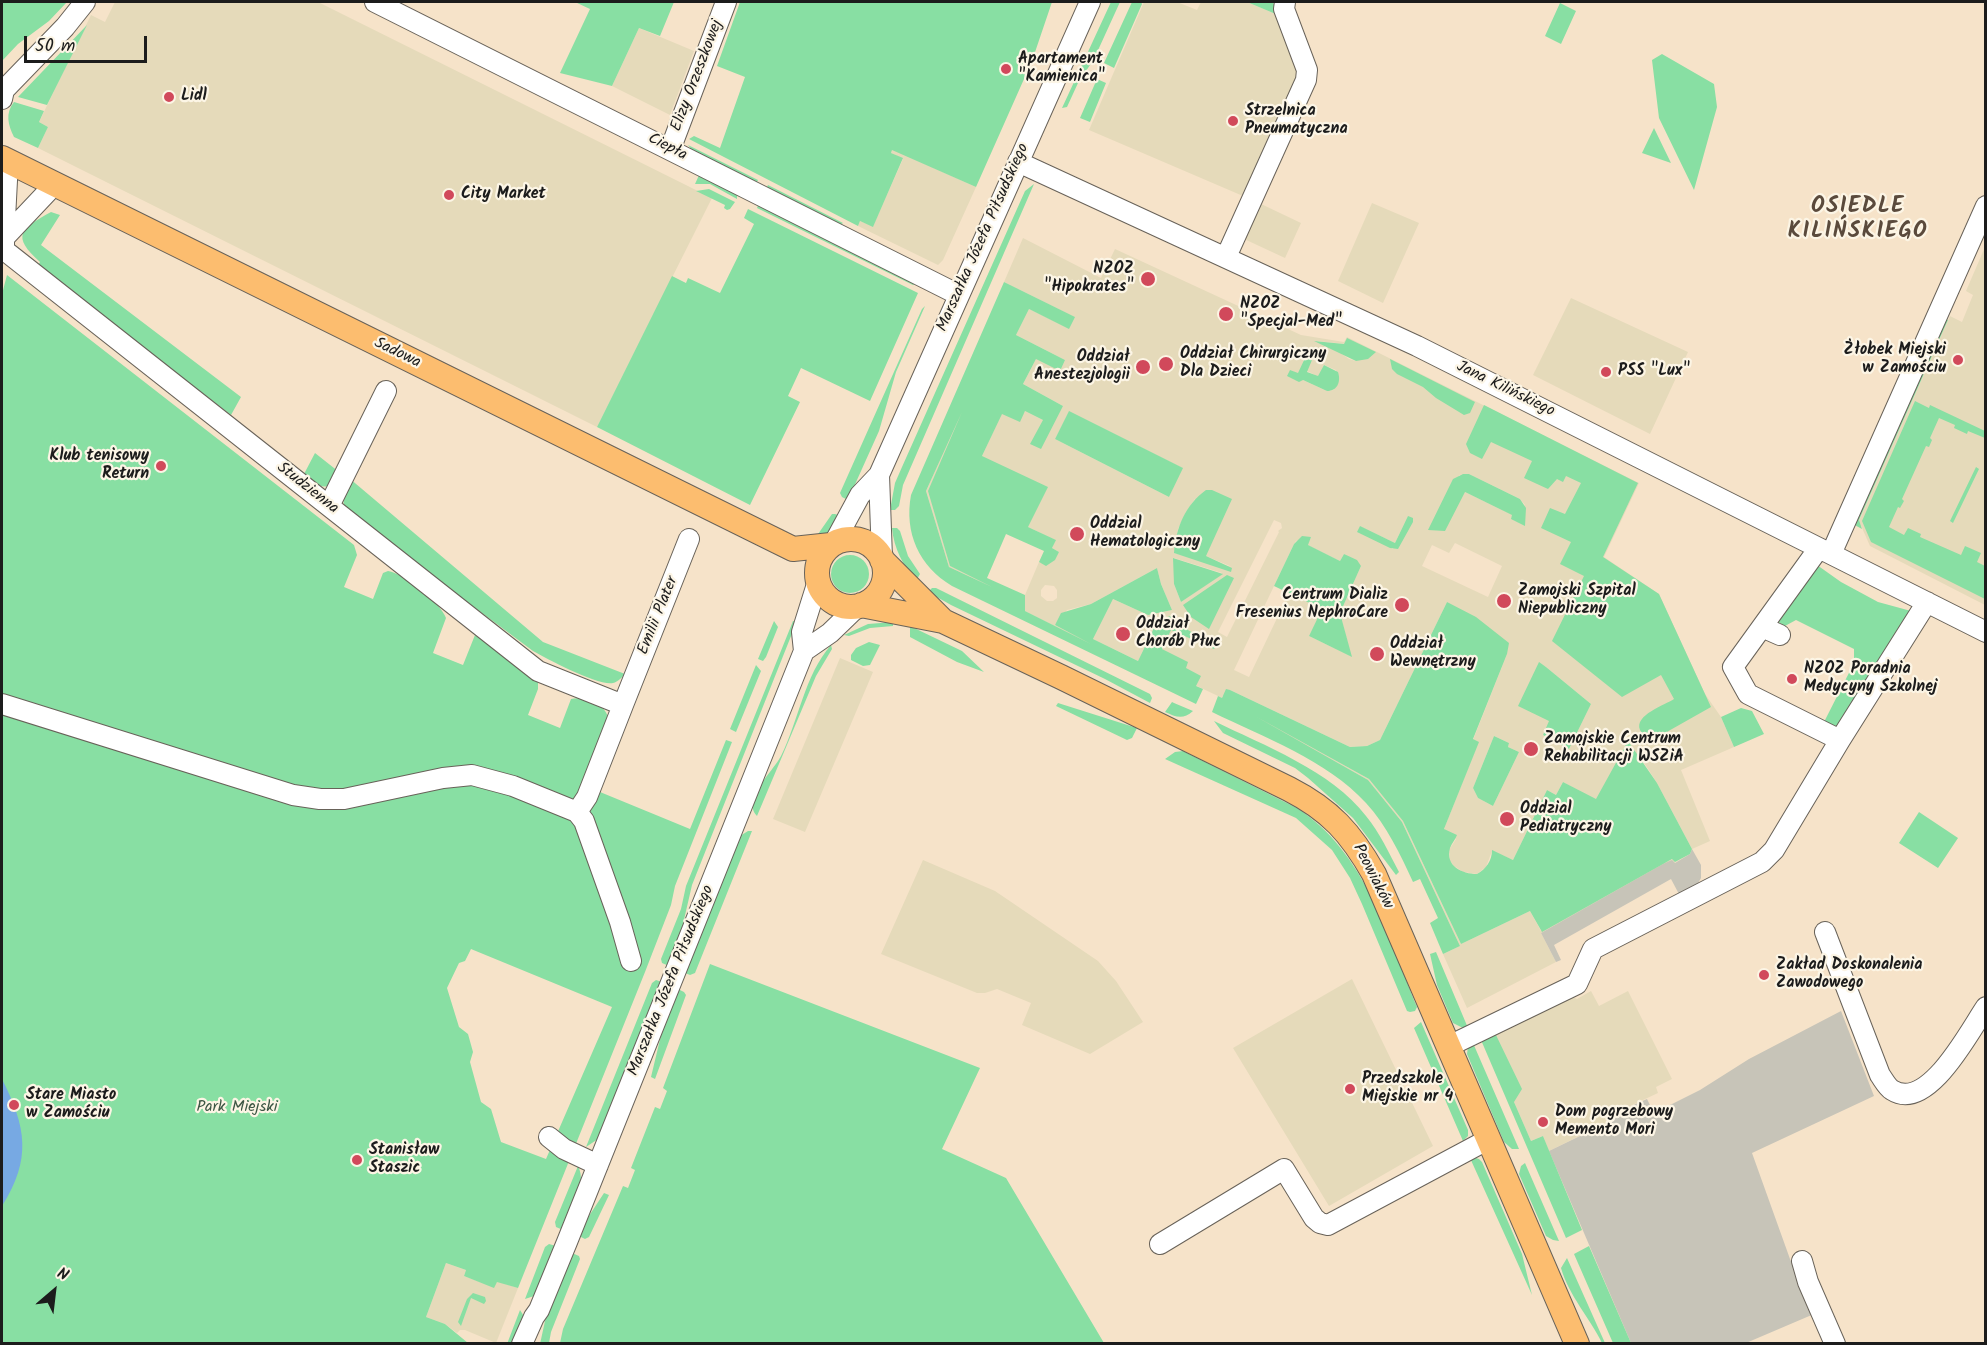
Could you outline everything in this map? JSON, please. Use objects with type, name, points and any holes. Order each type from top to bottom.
[{"type":"main road","name":"Sadowa","points":[[5,159],[793,549],[818,580]]},
{"type":"main road","points":[[857,539],[872,546],[882,559],[885,576],[880,591],[860,605],[851,607],[837,603],[825,594],[818,580],[817,571],[821,556],[833,544],[841,540],[857,539]]},
{"type":"main road","points":[[793,549],[833,544]]},
{"type":"main road","name":"Peowiaków","points":[[882,559],[943,621]]},
{"type":"main road","name":"Peowiaków","points":[[860,605],[943,621],[1174,732],[1305,797],[1326,811],[1353,840],[1374,874],[1577,1344]]},
{"type":"street","points":[[2,94],[65,27],[85,2]]},
{"type":"street","name":"Ciepła","points":[[375,2],[401,7],[670,150],[959,295]]},
{"type":"street","name":"Elizy Orzeszkowej","points":[[670,150],[726,2]]},
{"type":"street","name":"Marszałka Józefa Piłsudskiego","points":[[833,544],[860,495],[879,475],[1090,2]]},
{"type":"street","points":[[1226,257],[1306,80],[1307,70],[1284,9],[1285,2]]},
{"type":"street","points":[[3,250],[5,159]]},
{"type":"street","name":"Jana Kilińskiego","points":[[1018,162],[1417,346],[1986,632]]},
{"type":"street","points":[[3,250],[56,184]]},
{"type":"street","points":[[1840,740],[1748,694],[1733,667],[1771,631],[1825,551],[1986,206]]},
{"type":"street","name":"Studzienna","points":[[3,250],[538,671],[625,698]]},
{"type":"street","points":[[329,506],[386,391]]},
{"type":"street","name":"Marszałka Józefa Piłsudskiego","points":[[879,475],[882,559]]},
{"type":"street","name":"Emilii Plater","points":[[577,812],[587,797],[689,539]]},
{"type":"street","name":"Marszałka Józefa Piłsudskiego","points":[[522,1344],[539,1310],[804,651],[802,632],[812,606],[818,580]]},
{"type":"street","points":[[1449,1046],[1577,984],[1593,949],[1762,862],[1774,850],[1927,602]]},
{"type":"street","points":[[804,651],[830,633],[860,605]]},
{"type":"street","points":[[2,704],[293,795],[320,799],[344,799],[443,778],[472,775],[513,786],[577,812],[587,830],[620,922],[631,961]]},
{"type":"street","points":[[1825,932],[1880,1075],[1891,1089],[1903,1093],[1921,1090],[1942,1071],[1986,1006]]},
{"type":"street","points":[[549,1137],[564,1149],[598,1165]]},
{"type":"street","points":[[1160,1244],[1284,1169],[1314,1218],[1328,1225],[1489,1139]]},
{"type":"street","points":[[1802,1261],[1808,1282],[1835,1344]]},
{"type":"street","name":"Marszałka Józefa Piłsudskiego","points":[[534,1344],[539,1310]]},
{"type":"shaded area","name":"City Market","points":[[115,2],[318,2],[712,198],[597,427],[38,148],[48,127],[39,122],[91,15],[105,22]]},
{"type":"shaded area","points":[[1144,2],[1177,2],[1197,10],[1201,2],[1247,2],[1278,15],[1300,72],[1243,196],[1089,130]]},
{"type":"shaded area","points":[[639,28],[694,51],[670,115],[612,86]]},
{"type":"shaded area","points":[[892,149],[976,187],[943,260],[938,265],[858,226],[860,221],[873,226],[903,159],[891,153]]},
{"type":"shaded area","points":[[1259,203],[1301,223],[1285,258],[1242,238]]},
{"type":"shaded area","points":[[1372,203],[1419,223],[1383,303],[1338,281]]},
{"type":"shaded area","name":"Zamojski Szpital Niepubliczny","points":[[1023,238],[1101,278],[1115,249],[1301,335],[1344,342],[1347,337],[1639,483],[1604,557],[1659,594],[1705,694],[1721,717],[1734,747],[1681,770],[1710,841],[1692,849],[1657,783],[1639,755],[1596,800],[1563,782],[1556,795],[1547,790],[1513,860],[1492,851],[1486,867],[1477,874],[1463,872],[1454,866],[1450,861],[1449,850],[1456,839],[1444,829],[1478,743],[1473,740],[1507,654],[1447,602],[1380,740],[1367,746],[1350,747],[1230,690],[1222,697],[1369,779],[1403,821],[1461,944],[1530,911],[1541,931],[1663,863],[1673,859],[1675,862],[1690,854],[1674,863],[1664,865],[1541,933],[1556,962],[1467,1008],[1443,954],[1460,946],[1402,822],[1368,780],[1218,696],[1197,686],[1156,677],[1025,611],[1024,602],[949,567],[926,491],[1017,289],[1004,282]],"holes":[[[1018,289],[1074,317],[1069,328],[1029,309],[1016,335],[1065,360],[1036,359],[1023,384],[1063,406],[1043,420],[1025,411],[1019,421],[1002,413],[982,456],[1028,527],[1055,540],[1052,548],[1059,552],[1047,565],[1039,562],[1024,601],[950,566]],[[1316,341],[1345,344],[1356,361],[1349,359]],[[1324,365],[1336,370],[1338,384],[1333,390],[1327,391],[1303,380],[1290,370],[1298,374],[1307,371],[1319,377]],[[1069,412],[1182,468],[1169,497],[1055,439]],[[1469,474],[1520,499],[1525,505],[1511,518],[1513,515],[1465,492],[1459,475]],[[1195,499],[1206,556],[1232,567],[1174,553],[1178,529]],[[1408,516],[1393,549],[1359,526],[1395,543]],[[1274,520],[1281,523],[1282,528],[1227,637],[1218,632]],[[1311,537],[1307,545],[1340,561],[1344,554],[1361,566],[1340,613],[1351,656],[1309,636],[1323,609],[1289,593],[1249,677],[1234,670],[1296,541]],[[1455,543],[1502,566],[1488,597],[1422,566],[1432,545],[1449,553]],[[1174,558],[1222,574],[1181,602],[1174,584]],[[1157,568],[1172,610],[1148,615],[1113,599],[1093,639],[1138,661],[1153,630],[1175,615],[1183,626],[1213,649],[1171,629],[1162,650],[1185,668],[1156,676],[1055,625],[1067,610],[1091,604]],[[1045,585],[1054,586],[1057,590],[1057,598],[1047,601],[1041,596],[1041,590]],[[1539,663],[1591,704],[1569,749],[1543,735],[1550,721]],[[1494,736],[1509,743],[1508,747],[1519,752],[1493,806],[1478,798],[1473,788]]]},
{"type":"shaded area","points":[[1985,247],[1985,605],[1870,546],[1859,521],[1950,316],[1962,322],[1973,295],[1966,291]]},
{"type":"shaded area","points":[[1571,298],[1688,352],[1650,434],[1533,375]]},
{"type":"shaded area","points":[[840,658],[873,672],[805,832],[773,819]]},
{"type":"shaded area","points":[[1692,849],[1701,865],[1701,878],[1696,887],[1680,896],[1671,879],[1554,945],[1561,960],[1556,962],[1541,933],[1663,864],[1672,860],[1675,863],[1690,854]]},
{"type":"shaded area","points":[[923,860],[995,891],[1098,961],[1116,981],[1143,1022],[1090,1054],[1022,1025],[1031,1003],[997,989],[977,993],[881,954]]},
{"type":"shaded area","points":[[1352,979],[1433,1146],[1329,1206],[1233,1048]]},
{"type":"shaded area","points":[[1591,991],[1599,1006],[1628,991],[1672,1079],[1656,1087],[1658,1093],[1613,1114],[1614,1119],[1549,1151],[1543,1136],[1531,1141],[1514,1102],[1495,1033],[1569,995],[1577,999]]},
{"type":"shaded area","points":[[1841,1011],[1874,1096],[1752,1153],[1790,1259],[1814,1314],[1746,1343],[1631,1343],[1549,1151],[1613,1120],[1613,1114],[1647,1099],[1654,1113],[1700,1090],[1749,1059]]},
{"type":"shaded area","points":[[446,1263],[466,1270],[464,1276],[494,1287],[497,1281],[518,1288],[496,1343],[465,1330],[457,1333],[445,1324],[426,1317]]},
{"type":"green space","points":[[2,2],[67,2],[49,21],[18,44],[2,61]]},
{"type":"green space","points":[[575,2],[674,2],[660,36],[639,28],[612,86],[560,73],[590,9]]},
{"type":"green space","points":[[740,2],[1052,2],[1032,61],[976,187],[892,150],[891,153],[903,158],[873,227],[860,221],[858,226],[689,139],[694,136],[720,148],[745,77],[717,66]]},
{"type":"green space","points":[[1111,2],[1120,2],[1094,59],[1078,83],[1067,107],[1062,108]]},
{"type":"green space","points":[[1132,2],[1142,4],[1114,68],[1104,63]]},
{"type":"green space","points":[[1247,2],[1273,2],[1278,15]]},
{"type":"green space","points":[[1560,3],[1576,11],[1561,44],[1545,36]]},
{"type":"green space","points":[[87,25],[47,105],[18,97]]},
{"type":"green space","points":[[1662,54],[1714,84],[1717,107],[1694,190],[1659,118],[1652,60]]},
{"type":"green space","points":[[1097,79],[1106,83],[1090,122],[1080,118]]},
{"type":"green space","points":[[14,102],[44,111],[39,122],[48,127],[38,148],[14,137],[8,119],[9,110]]},
{"type":"green space","points":[[1654,128],[1671,163],[1642,153]]},
{"type":"green space","points":[[688,145],[758,180],[756,184],[692,150]]},
{"type":"green space","points":[[700,173],[737,193],[737,199],[710,184],[695,184]]},
{"type":"green space","points":[[1034,184],[903,485],[899,506],[895,510],[890,510],[895,483],[902,467],[1025,191]]},
{"type":"green space","points":[[768,185],[843,223],[840,225],[766,189]]},
{"type":"green space","points":[[709,189],[735,202],[727,210],[724,208],[725,205],[696,191]]},
{"type":"green space","points":[[759,203],[917,283],[913,285],[757,208]]},
{"type":"green space","points":[[748,209],[918,293],[870,401],[801,368],[788,396],[800,402],[750,505],[597,427],[672,276],[686,283],[688,278],[720,293],[754,224],[744,218]]},
{"type":"green space","points":[[51,212],[60,215],[41,245],[241,397],[231,415],[37,267],[40,262],[25,246],[23,234],[32,223]]},
{"type":"green space","name":"Park Miejski","points":[[7,275],[354,545],[357,555],[344,587],[373,599],[383,573],[388,571],[403,577],[421,590],[437,604],[446,618],[433,653],[463,665],[475,635],[538,682],[538,689],[528,715],[560,728],[571,699],[587,700],[598,704],[608,717],[583,785],[690,829],[726,740],[732,742],[675,886],[671,905],[645,972],[518,1288],[497,1282],[494,1288],[464,1276],[466,1270],[446,1263],[426,1317],[445,1324],[468,1343],[2,1343],[2,294]],"holes":[[[471,949],[612,1007],[546,1159],[501,1142],[491,1109],[481,1102],[470,1062],[473,1052],[468,1034],[459,1027],[447,988],[459,963],[465,961]]]},
{"type":"green space","points":[[1004,282],[1075,317],[1069,329],[1029,309],[1016,335],[1065,360],[1060,371],[1036,359],[1023,384],[1063,406],[1041,449],[1030,444],[1043,420],[1025,411],[1020,422],[1002,414],[982,456],[1048,487],[1028,527],[1056,540],[1052,548],[1059,552],[1055,560],[1046,566],[1039,562],[1044,551],[1006,534],[987,578],[1025,595],[1025,611],[1091,644],[1055,625],[1061,613],[1091,604],[1157,568],[1172,610],[1148,615],[1113,599],[1093,639],[1138,661],[1153,630],[1148,627],[1151,621],[1175,615],[1188,630],[1216,646],[1214,649],[1171,630],[1162,649],[1188,662],[1186,668],[1201,676],[1196,686],[1203,689],[1196,704],[952,586],[940,578],[916,547],[910,522],[911,495]],"holes":[[[962,412],[928,491],[950,566],[992,587],[949,567],[926,491]]]},
{"type":"green space","points":[[925,306],[896,372],[879,431],[848,500],[840,493]]},
{"type":"green space","points":[[1944,318],[1948,320],[1859,520],[1862,529],[1851,523]]},
{"type":"green space","points":[[1347,338],[1376,352],[1368,359],[1356,361],[1314,341],[1344,344]]},
{"type":"green space","points":[[1306,356],[1312,360],[1307,372],[1318,376],[1324,365],[1338,372],[1339,382],[1334,389],[1327,391],[1303,380],[1299,382],[1287,376],[1290,370],[1298,373]]},
{"type":"green space","points":[[1390,359],[1475,402],[1470,413],[1464,415],[1423,387],[1397,374],[1392,369]]},
{"type":"green space","points":[[1915,401],[1929,408],[1930,405],[1985,431],[1985,438],[1968,431],[1967,434],[1954,428],[1955,425],[1939,418],[1930,438],[1932,440],[1929,447],[1926,446],[1902,499],[1904,501],[1900,508],[1898,507],[1889,527],[1904,535],[1908,528],[1921,534],[1920,537],[1961,555],[1965,546],[1981,553],[1977,562],[1985,566],[1985,599],[1871,542],[1862,521]]},
{"type":"green space","points":[[1484,405],[1638,483],[1603,557],[1659,594],[1711,707],[1649,742],[1639,725],[1651,711],[1674,699],[1661,675],[1622,697],[1552,641],[1584,576],[1560,564],[1571,542],[1541,528],[1550,508],[1565,514],[1581,483],[1566,476],[1563,482],[1557,479],[1548,489],[1524,478],[1532,461],[1491,442],[1482,459],[1470,453],[1466,444]]},
{"type":"green space","points":[[1069,411],[1183,468],[1169,497],[1055,439]]},
{"type":"green space","points":[[315,453],[339,472],[327,486],[319,485],[304,474]]},
{"type":"green space","points":[[1976,467],[1979,469],[1953,523],[1950,521]]},
{"type":"green space","points":[[1469,474],[1520,499],[1526,508],[1525,526],[1511,519],[1512,515],[1465,492],[1445,531],[1428,530],[1453,479]]},
{"type":"green space","points":[[349,478],[543,642],[625,674],[613,683],[606,683],[573,671],[533,651],[346,509],[343,497]]},
{"type":"green space","points":[[1206,490],[1212,490],[1232,499],[1206,556],[1232,568],[1231,572],[1174,553],[1179,526],[1187,510]]},
{"type":"green space","points":[[832,514],[841,516],[828,533],[816,537]]},
{"type":"green space","points":[[1408,516],[1413,518],[1413,522],[1398,549],[1390,548],[1357,532],[1360,526],[1395,543]]},
{"type":"green space","points":[[892,528],[900,531],[908,556],[920,574],[916,581],[900,556]]},
{"type":"green space","points":[[1302,536],[1311,537],[1308,545],[1340,561],[1344,554],[1357,560],[1361,566],[1340,613],[1352,657],[1309,636],[1322,609],[1274,586],[1294,544]]},
{"type":"green space","points":[[850,555],[857,556],[863,561],[868,567],[868,581],[863,587],[857,592],[850,593],[843,592],[837,587],[832,581],[831,574],[832,567],[837,561],[843,556]]},
{"type":"green space","points":[[1173,558],[1223,574],[1181,602],[1174,584]]},
{"type":"green space","points":[[1817,565],[1841,582],[1878,602],[1911,611],[1836,730],[1823,724],[1854,663],[1854,649],[1796,620],[1785,626],[1778,622]]},
{"type":"green space","points":[[1227,575],[1234,578],[1209,629],[1191,617],[1183,605]]},
{"type":"green space","points":[[932,588],[1150,694],[1152,698],[1150,703],[951,605],[928,592]]},
{"type":"green space","points":[[1447,602],[1476,617],[1509,643],[1507,654],[1473,739],[1479,742],[1444,829],[1457,835],[1450,848],[1452,864],[1461,871],[1477,874],[1488,864],[1492,850],[1513,860],[1547,790],[1556,795],[1563,782],[1596,799],[1628,741],[1657,783],[1692,849],[1690,854],[1675,862],[1672,859],[1542,932],[1530,911],[1461,944],[1403,821],[1369,779],[1255,716],[1368,780],[1402,822],[1460,946],[1443,954],[1430,923],[1438,918],[1420,879],[1413,882],[1387,831],[1366,803],[1333,774],[1314,762],[1212,712],[1218,696],[1222,698],[1226,689],[1350,747],[1367,746],[1380,740]]},
{"type":"green space","points":[[774,621],[778,627],[763,661],[758,659]]},
{"type":"green space","points":[[793,621],[797,621],[692,885],[680,937],[669,966],[662,963],[661,959],[681,909],[686,886]]},
{"type":"green space","points":[[893,622],[893,626],[870,628],[849,636],[844,635],[868,624]]},
{"type":"green space","points":[[910,626],[962,651],[984,672],[957,662],[910,637]]},
{"type":"green space","points":[[869,642],[880,645],[870,665],[863,666],[851,660],[851,655],[856,648]]},
{"type":"green space","points":[[831,645],[832,649],[816,676],[757,816],[753,806],[757,791],[781,756],[814,670]]},
{"type":"green space","points":[[1539,662],[1591,704],[1569,749],[1543,735],[1549,721],[1518,706]]},
{"type":"green space","points":[[756,665],[761,671],[736,732],[730,729]]},
{"type":"green space","points":[[1172,702],[1193,711],[1186,716],[1179,717],[1165,712]]},
{"type":"green space","points":[[1058,703],[1137,728],[1132,738],[1127,740],[1056,706]]},
{"type":"green space","points":[[1741,708],[1752,711],[1764,734],[1734,747],[1721,717]]},
{"type":"green space","points":[[1214,721],[1296,761],[1335,786],[1352,800],[1371,823],[1399,872],[1396,875],[1353,818],[1308,778],[1295,768],[1223,733]]},
{"type":"green space","points":[[1494,736],[1509,743],[1508,747],[1519,752],[1493,806],[1478,798],[1473,788]]},
{"type":"green space","points":[[1183,751],[1297,808],[1320,826],[1340,848],[1372,897],[1417,1007],[1415,1011],[1407,1011],[1350,878],[1332,850],[1296,818],[1165,759],[1175,752]]},
{"type":"green space","points":[[1919,812],[1958,838],[1938,868],[1899,843]]},
{"type":"green space","points":[[752,831],[695,973],[690,975],[685,973],[740,836]]},
{"type":"green space","points":[[1436,952],[1468,1028],[1465,1029],[1453,1023],[1437,985],[1430,954]]},
{"type":"green space","points":[[710,964],[980,1068],[942,1149],[1006,1178],[1104,1343],[560,1343],[563,1329],[623,1186],[628,1188],[635,1170],[631,1168],[655,1107],[660,1109],[667,1091],[663,1088]]},
{"type":"green space","points":[[656,980],[662,982],[598,1139],[586,1147],[652,983]]},
{"type":"green space","points":[[678,989],[686,995],[655,1079],[651,1077],[663,1027]]},
{"type":"green space","points":[[1421,1022],[1468,1130],[1468,1136],[1463,1141],[1414,1028]]},
{"type":"green space","points":[[1495,1033],[1522,1089],[1514,1102],[1531,1141],[1543,1136],[1582,1230],[1566,1238],[1481,1040]]},
{"type":"green space","points":[[1473,1043],[1519,1149],[1512,1149],[1504,1142],[1467,1054],[1468,1047]]},
{"type":"green space","points":[[1473,1157],[1482,1162],[1522,1254],[1532,1295],[1470,1158]]},
{"type":"green space","points":[[1525,1163],[1559,1241],[1546,1236],[1519,1174],[1521,1166]]},
{"type":"green space","points":[[578,1166],[581,1173],[579,1190],[563,1230],[556,1227],[555,1222]]},
{"type":"green space","points":[[604,1193],[609,1195],[589,1237],[585,1239],[579,1236],[585,1222]]},
{"type":"green space","points":[[549,1244],[556,1246],[534,1296],[525,1299],[545,1247]]},
{"type":"green space","points":[[1589,1246],[1631,1343],[1613,1343],[1574,1254]]},
{"type":"green space","points":[[572,1253],[580,1259],[551,1332],[549,1343],[540,1344],[545,1321]]},
{"type":"green space","points":[[1567,1258],[1605,1343],[1602,1343],[1565,1278],[1561,1268]]},
{"type":"green space","points":[[473,1293],[485,1297],[486,1301],[484,1304],[471,1298],[461,1326],[458,1322],[467,1299]]},
{"type":"green space","points":[[520,1310],[525,1318],[517,1343],[507,1344]]},
{"type":"water","points":[[2,1079],[16,1112],[22,1142],[22,1157],[12,1189],[2,1206]]},
{"type":"place","name":"Apartament \"Kamienica\"","points":[[1006,69]]},
{"type":"place","name":"Lidl","points":[[169,97]]},
{"type":"place","name":"Strzelnica Pneumatyczna","points":[[1233,121]]},
{"type":"place","name":"City Market","points":[[449,195]]},
{"type":"place","name":"NZOZ \"Hipokrates\"","points":[[1148,279]]},
{"type":"place","name":"NZOZ \"Specjal-Med\"","points":[[1226,314]]},
{"type":"place","name":"Żłobek Miejski w Zamościu","points":[[1958,360]]},
{"type":"place","name":"Oddział Chirurgiczny Dla Dzieci","points":[[1166,364]]},
{"type":"place","name":"Oddział Anestezjologii","points":[[1143,367]]},
{"type":"place","name":"PSS \"Lux\"","points":[[1606,372]]},
{"type":"place","name":"Klub tenisowy Return","points":[[161,466]]},
{"type":"place","name":"Oddzial Hematologiczny","points":[[1077,534]]},
{"type":"place","name":"Zamojski Szpital Niepubliczny","points":[[1504,601]]},
{"type":"place","name":"Centrum Dializ Fresenius NephroCare","points":[[1402,605]]},
{"type":"place","name":"Oddział Chorób Płuc","points":[[1123,634]]},
{"type":"place","name":"Oddział Wewnętrzny","points":[[1377,654]]},
{"type":"place","name":"NZOZ Poradnia Medycyny Szkolnej","points":[[1792,679]]},
{"type":"place","name":"Zamojskie Centrum Rehabilitacji WSZiA","points":[[1531,749]]},
{"type":"place","name":"Oddzial Pediatryczny","points":[[1507,819]]},
{"type":"place","name":"Zakład Doskonalenia Zawodowego","points":[[1764,975]]},
{"type":"place","name":"Przedszkole Miejskie nr 4","points":[[1350,1089]]},
{"type":"place","name":"Stare Miasto w Zamościu","points":[[14,1105]]},
{"type":"place","name":"Dom pogrzebowy Memento Mori","points":[[1543,1122]]},
{"type":"place","name":"Stanisław Staszic","points":[[357,1160]]},
{"type":"district","name":"OSIEDLE KILIŃSKIEGO","points":[[1858,220]]}]
